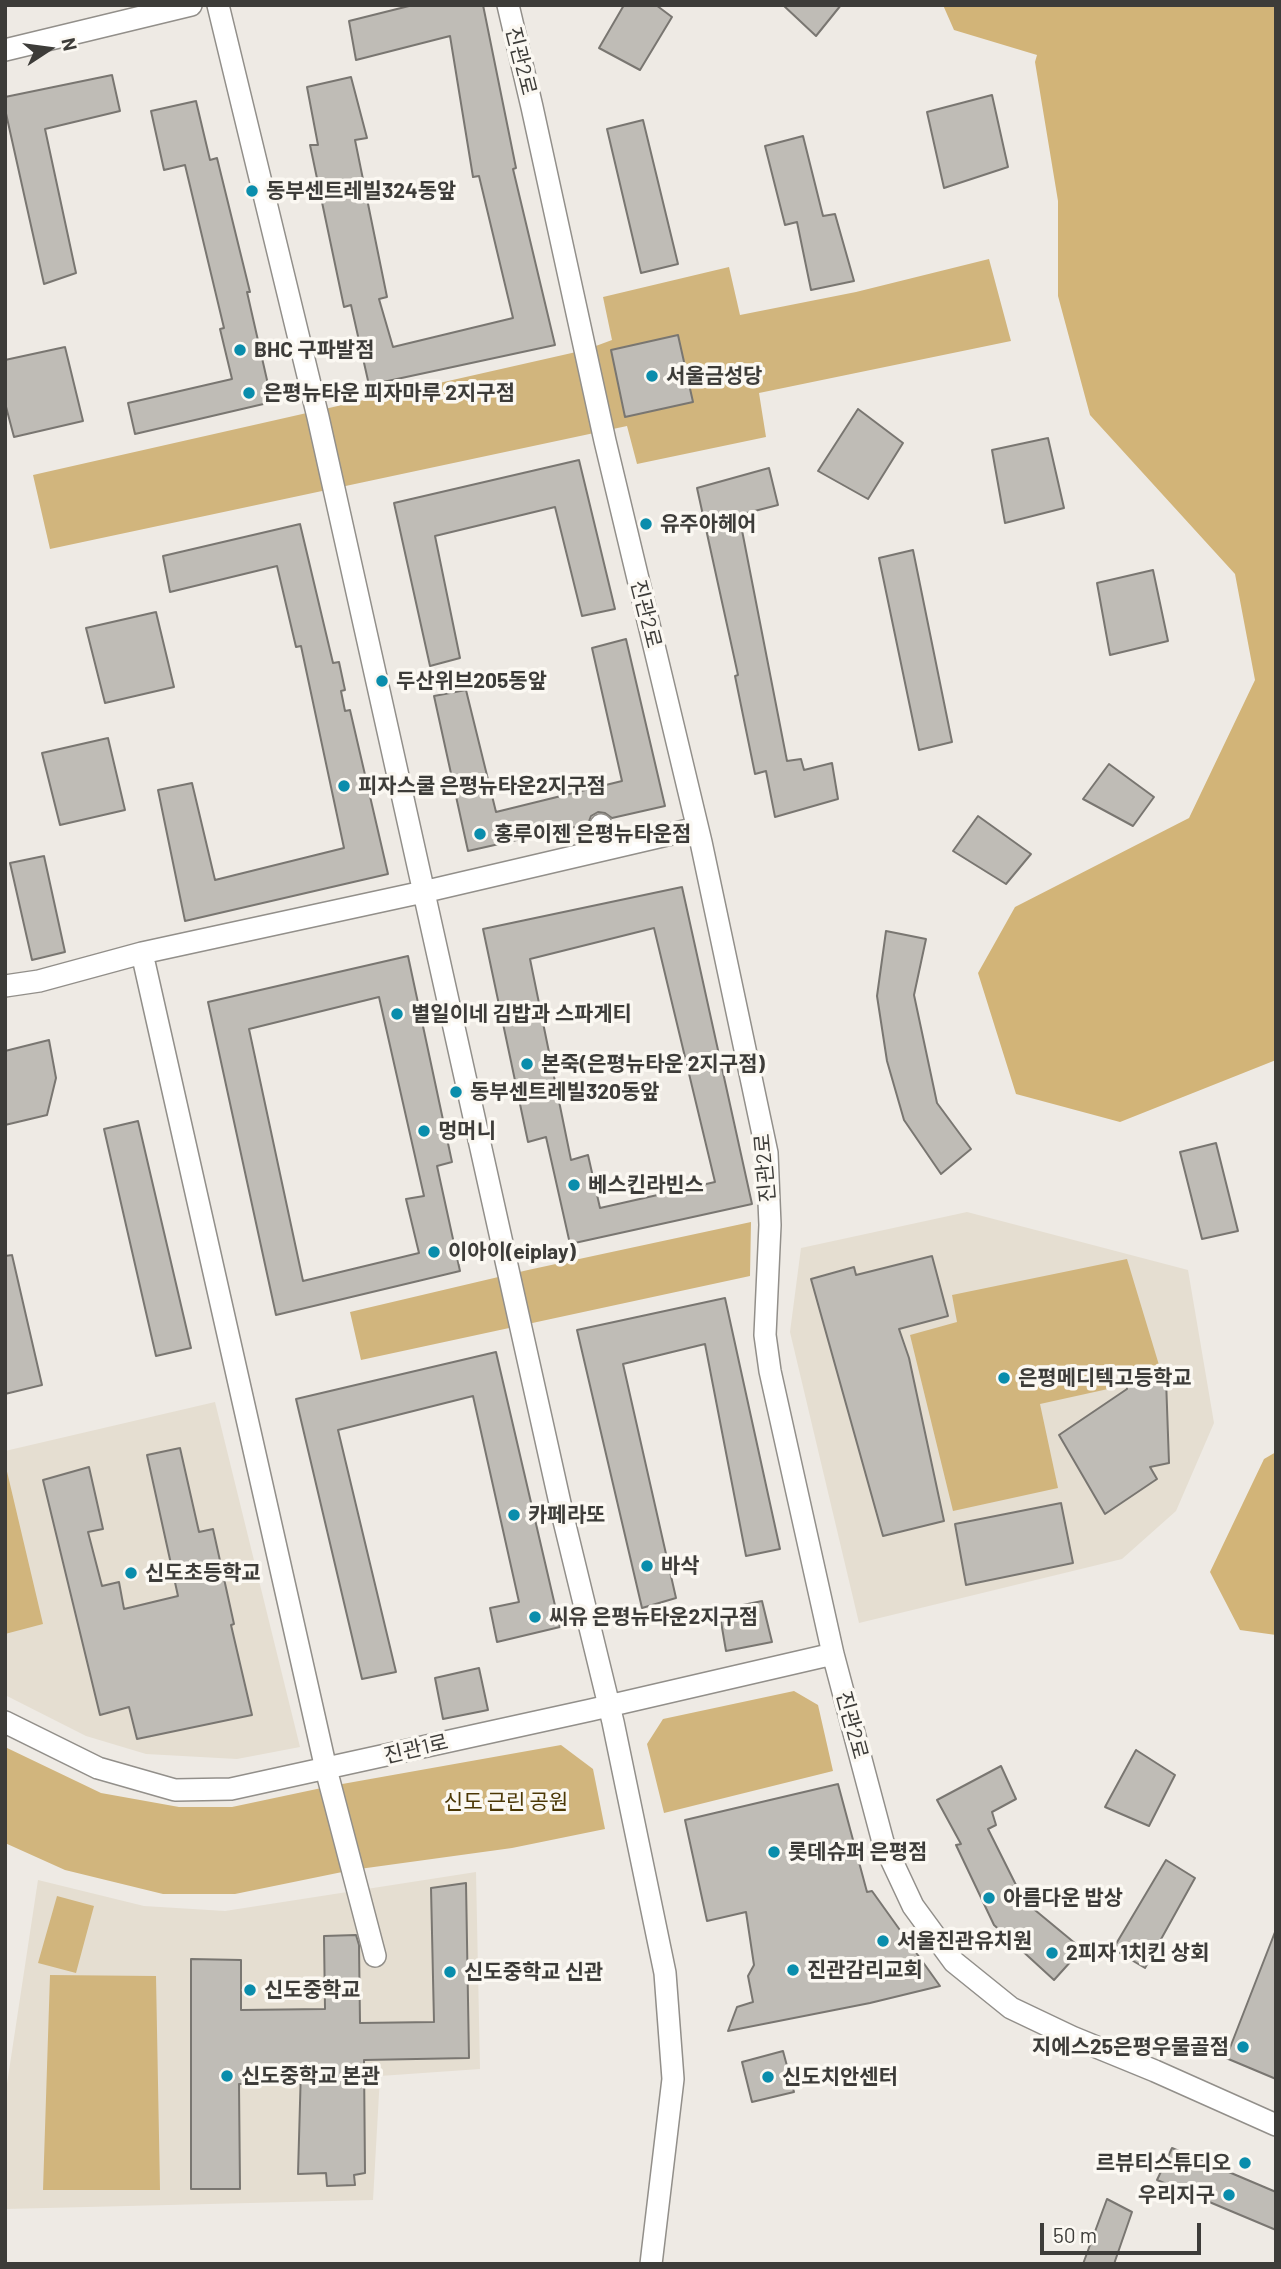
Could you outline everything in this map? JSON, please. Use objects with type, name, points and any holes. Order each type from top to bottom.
[{"type":"street","points":[[5,50],[191,5]]},
{"type":"street","points":[[218,5],[316,409],[564,1521],[609,1706],[666,1986],[673,2079],[651,2264]]},
{"type":"street","name":"진관2로","points":[[508,5],[605,441],[698,828],[767,1153],[770,1225],[765,1335],[770,1371],[833,1654],[883,1842],[913,1906],[954,1962],[1011,2008],[1276,2125]]},
{"type":"street","points":[[601,825],[607,849]]},
{"type":"street","points":[[5,986],[38,981],[142,953],[423,892],[698,828]]},
{"type":"street","points":[[142,953],[326,1769],[375,1956]]},
{"type":"street","name":"진관1로","points":[[5,1722],[98,1768],[175,1790],[231,1789],[833,1654]]},
{"type":"shaded area","points":[[943,5],[1276,5],[1276,1060],[1120,1122],[1016,1094],[978,973],[1015,907],[1189,818],[1255,680],[1235,574],[1090,415],[1058,296],[1058,201],[1035,62],[1037,55],[954,30]]},
{"type":"shaded area","name":"은평메디텍고등학교","points":[[967,1212],[1188,1270],[1214,1423],[1176,1511],[1122,1559],[859,1623],[790,1332],[801,1248]]},
{"type":"shaded area","name":"신도초등학교","points":[[215,1402],[300,1747],[237,1759],[146,1754],[86,1736],[5,1695],[5,1451]]},
{"type":"shaded area","points":[[1276,1452],[1276,1635],[1240,1630],[1210,1572],[1264,1459]]},
{"type":"shaded area","name":"신도중학교","points":[[476,1872],[480,2069],[380,2076],[373,2200],[5,2209],[5,2097],[38,1880],[144,1906],[225,1911]]},
{"type":"green space","points":[[989,259],[1011,341],[759,393],[766,437],[637,464],[627,426],[50,549],[33,475],[585,350],[612,340],[603,297],[729,267],[740,315],[856,292]]},
{"type":"green space","points":[[751,1222],[750,1276],[361,1360],[350,1312]]},
{"type":"green space","points":[[1127,1259],[1159,1365],[1105,1377],[1108,1389],[1040,1404],[1058,1488],[953,1511],[910,1335],[957,1322],[952,1295]]},
{"type":"green space","points":[[5,1463],[43,1624],[5,1634]]},
{"type":"green space","points":[[794,1691],[818,1705],[833,1771],[664,1813],[647,1744],[663,1719]]},
{"type":"green space","name":"신도 근린 공원","points":[[561,1745],[593,1769],[605,1829],[512,1848],[352,1870],[235,1894],[163,1894],[65,1870],[5,1843],[5,1747],[101,1793],[179,1807],[232,1807],[331,1786]]},
{"type":"green space","points":[[57,1896],[94,1906],[76,1973],[38,1963]]},
{"type":"green space","points":[[50,1975],[156,1976],[160,2190],[43,2190]]},
{"type":"building","points":[[413,5],[483,5],[516,168],[513,169],[555,345],[369,385],[351,305],[344,307],[310,145],[318,145],[307,87],[351,77],[367,138],[355,140],[387,297],[379,299],[393,347],[513,318],[479,176],[473,177],[450,36],[356,60],[349,21]]},
{"type":"building","points":[[624,5],[656,5],[672,17],[640,70],[599,48]]},
{"type":"building","points":[[783,5],[841,5],[816,36]]},
{"type":"building","points":[[112,75],[120,111],[45,129],[76,273],[44,284],[5,109],[5,97]]},
{"type":"building","points":[[992,95],[1008,167],[944,188],[927,112]]},
{"type":"building","points":[[196,101],[210,160],[217,158],[250,292],[247,292],[272,402],[135,434],[128,403],[232,379],[220,329],[224,328],[185,165],[164,170],[151,111]]},
{"type":"building","points":[[643,120],[678,264],[641,273],[607,129]]},
{"type":"building","points":[[803,136],[823,216],[835,214],[854,281],[811,290],[797,222],[785,225],[765,146]]},
{"type":"building","name":"서울금성당","points":[[678,335],[693,402],[625,417],[611,350]]},
{"type":"building","points":[[65,347],[83,421],[14,437],[5,403],[5,360]]},
{"type":"building","points":[[858,409],[903,443],[868,499],[818,471]]},
{"type":"building","points":[[1048,438],[1064,508],[1005,523],[992,450]]},
{"type":"building","points":[[579,460],[615,609],[582,616],[555,507],[435,536],[460,658],[430,666],[394,503]]},
{"type":"building","points":[[769,468],[778,505],[739,515],[787,761],[801,759],[804,770],[832,763],[838,799],[775,817],[766,771],[755,774],[735,676],[738,675],[697,488]]},
{"type":"building","points":[[300,524],[333,663],[339,662],[345,690],[341,691],[345,711],[350,710],[388,874],[185,921],[158,790],[192,783],[215,880],[344,848],[301,646],[296,647],[277,566],[170,592],[163,556]]},
{"type":"building","points":[[913,550],[952,742],[919,750],[879,558]]},
{"type":"building","points":[[1153,570],[1168,641],[1110,655],[1097,583]]},
{"type":"building","points":[[156,612],[174,687],[105,703],[86,628]]},
{"type":"building","points":[[626,639],[665,806],[612,818],[598,812],[591,816],[588,824],[468,851],[434,696],[466,690],[496,812],[622,781],[592,648]]},
{"type":"building","points":[[108,738],[125,810],[60,825],[42,753]]},
{"type":"building","points":[[1109,764],[1154,797],[1133,826],[1083,799]]},
{"type":"building","points":[[978,816],[1031,854],[1006,884],[953,851]]},
{"type":"building","points":[[44,856],[65,952],[32,960],[10,863]]},
{"type":"building","points":[[682,887],[752,1204],[570,1244],[546,1137],[528,1142],[483,929]],"holes":[[[654,928],[715,1182],[600,1208],[588,1155],[571,1160],[530,959]]]},
{"type":"building","points":[[886,931],[926,939],[914,995],[937,1103],[971,1149],[941,1174],[904,1120],[887,1061],[877,996]]},
{"type":"building","points":[[408,956],[452,1162],[437,1166],[460,1271],[276,1315],[208,1002]],"holes":[[[379,997],[424,1196],[406,1199],[419,1253],[303,1281],[249,1029]]]},
{"type":"building","points":[[49,1040],[56,1078],[47,1115],[5,1125],[5,1051]]},
{"type":"building","points":[[138,1121],[191,1348],[156,1356],[104,1129]]},
{"type":"building","points":[[1216,1143],[1238,1231],[1202,1239],[1180,1152]]},
{"type":"building","points":[[12,1255],[42,1385],[5,1394],[5,1256]]},
{"type":"building","points":[[932,1256],[948,1316],[899,1329],[909,1358],[944,1521],[883,1536],[811,1279],[854,1267],[856,1275]]},
{"type":"building","points":[[725,1298],[780,1549],[746,1556],[705,1344],[623,1364],[676,1598],[642,1608],[577,1330]]},
{"type":"building","points":[[496,1352],[560,1627],[497,1642],[490,1608],[519,1602],[473,1396],[338,1430],[396,1672],[362,1679],[296,1399]]},
{"type":"building","points":[[1166,1379],[1169,1463],[1150,1467],[1157,1479],[1105,1514],[1059,1435],[1127,1389],[1126,1380]]},
{"type":"building","points":[[180,1448],[199,1532],[213,1529],[252,1715],[137,1739],[129,1707],[100,1715],[43,1480],[89,1467],[103,1529],[88,1532],[102,1586],[119,1582],[124,1609],[178,1596],[147,1455]]},
{"type":"building","points":[[1061,1503],[1073,1563],[966,1585],[955,1524]]},
{"type":"building","points":[[762,1601],[772,1642],[726,1651],[719,1610]]},
{"type":"building","points":[[479,1668],[488,1710],[443,1719],[435,1678]]},
{"type":"building","points":[[1136,1750],[1175,1775],[1149,1826],[1105,1807]]},
{"type":"building","points":[[1001,1766],[1016,1799],[992,1812],[996,1825],[988,1829],[1024,1901],[1082,1949],[1054,1980],[994,1925],[956,1845],[961,1844],[937,1800]]},
{"type":"building","points":[[838,1784],[867,1892],[872,1891],[940,1986],[728,2031],[737,2007],[753,2002],[748,1976],[754,1965],[746,1912],[707,1921],[685,1820]]},
{"type":"building","points":[[1166,1860],[1195,1878],[1145,1968],[1113,1949]]},
{"type":"building","name":"신도중학교 본관","points":[[466,1883],[469,2058],[364,2060],[365,2173],[354,2175],[355,2185],[327,2186],[326,2173],[298,2174],[301,2068],[263,2065],[262,2083],[239,2084],[240,2189],[191,2189],[191,1959],[241,1960],[241,2010],[325,2009],[324,1936],[356,1935],[359,1945],[360,2023],[434,2022],[431,1888]]},
{"type":"building","points":[[1276,1933],[1276,2079],[1226,2058]]},
{"type":"building","name":"신도치안센터","points":[[783,2051],[794,2092],[752,2102],[742,2062]]},
{"type":"building","points":[[1172,2148],[1276,2192],[1276,2230],[1157,2180]]},
{"type":"building","points":[[1107,2199],[1132,2212],[1114,2264],[1083,2264]]},
{"type":"place","name":"동부센트레빌324동앞","points":[[252,191]]},
{"type":"place","name":"BHC 구파발점","points":[[240,350]]},
{"type":"place","name":"서울금성당","points":[[652,376]]},
{"type":"place","name":"은평뉴타운 피자마루 2지구점","points":[[249,393]]},
{"type":"place","name":"유주아헤어","points":[[646,524]]},
{"type":"place","name":"두산위브205동앞","points":[[382,681]]},
{"type":"place","name":"피자스쿨 은평뉴타운2지구점","points":[[344,786]]},
{"type":"place","name":"홍루이젠 은평뉴타운점","points":[[480,834]]},
{"type":"place","name":"별일이네 김밥과 스파게티","points":[[397,1014]]},
{"type":"place","name":"본죽(은평뉴타운 2지구점)","points":[[527,1064]]},
{"type":"place","name":"동부센트레빌320동앞","points":[[456,1092]]},
{"type":"place","name":"멍머니","points":[[424,1131]]},
{"type":"place","name":"베스킨라빈스","points":[[574,1185]]},
{"type":"place","name":"이아이(eiplay)","points":[[434,1252]]},
{"type":"place","name":"은평메디텍고등학교","points":[[1004,1378]]},
{"type":"place","name":"카페라또","points":[[514,1515]]},
{"type":"place","name":"바삭","points":[[647,1566]]},
{"type":"place","name":"신도초등학교","points":[[131,1573]]},
{"type":"place","name":"씨유 은평뉴타운2지구점","points":[[535,1617]]},
{"type":"place","name":"롯데슈퍼 은평점","points":[[774,1852]]},
{"type":"place","name":"아름다운 밥상","points":[[989,1898]]},
{"type":"place","name":"서울진관유치원","points":[[883,1941]]},
{"type":"place","name":"2피자 1치킨 상회","points":[[1052,1953]]},
{"type":"place","name":"진관감리교회","points":[[793,1970]]},
{"type":"place","name":"신도중학교 신관","points":[[450,1972]]},
{"type":"place","name":"신도중학교","points":[[250,1990]]},
{"type":"place","name":"지에스25은평우물골점","points":[[1243,2047]]},
{"type":"place","name":"신도중학교 본관","points":[[227,2076]]},
{"type":"place","name":"신도치안센터","points":[[768,2077]]},
{"type":"place","name":"르뷰티스튜디오","points":[[1245,2163]]},
{"type":"place","name":"우리지구","points":[[1229,2195]]}]
